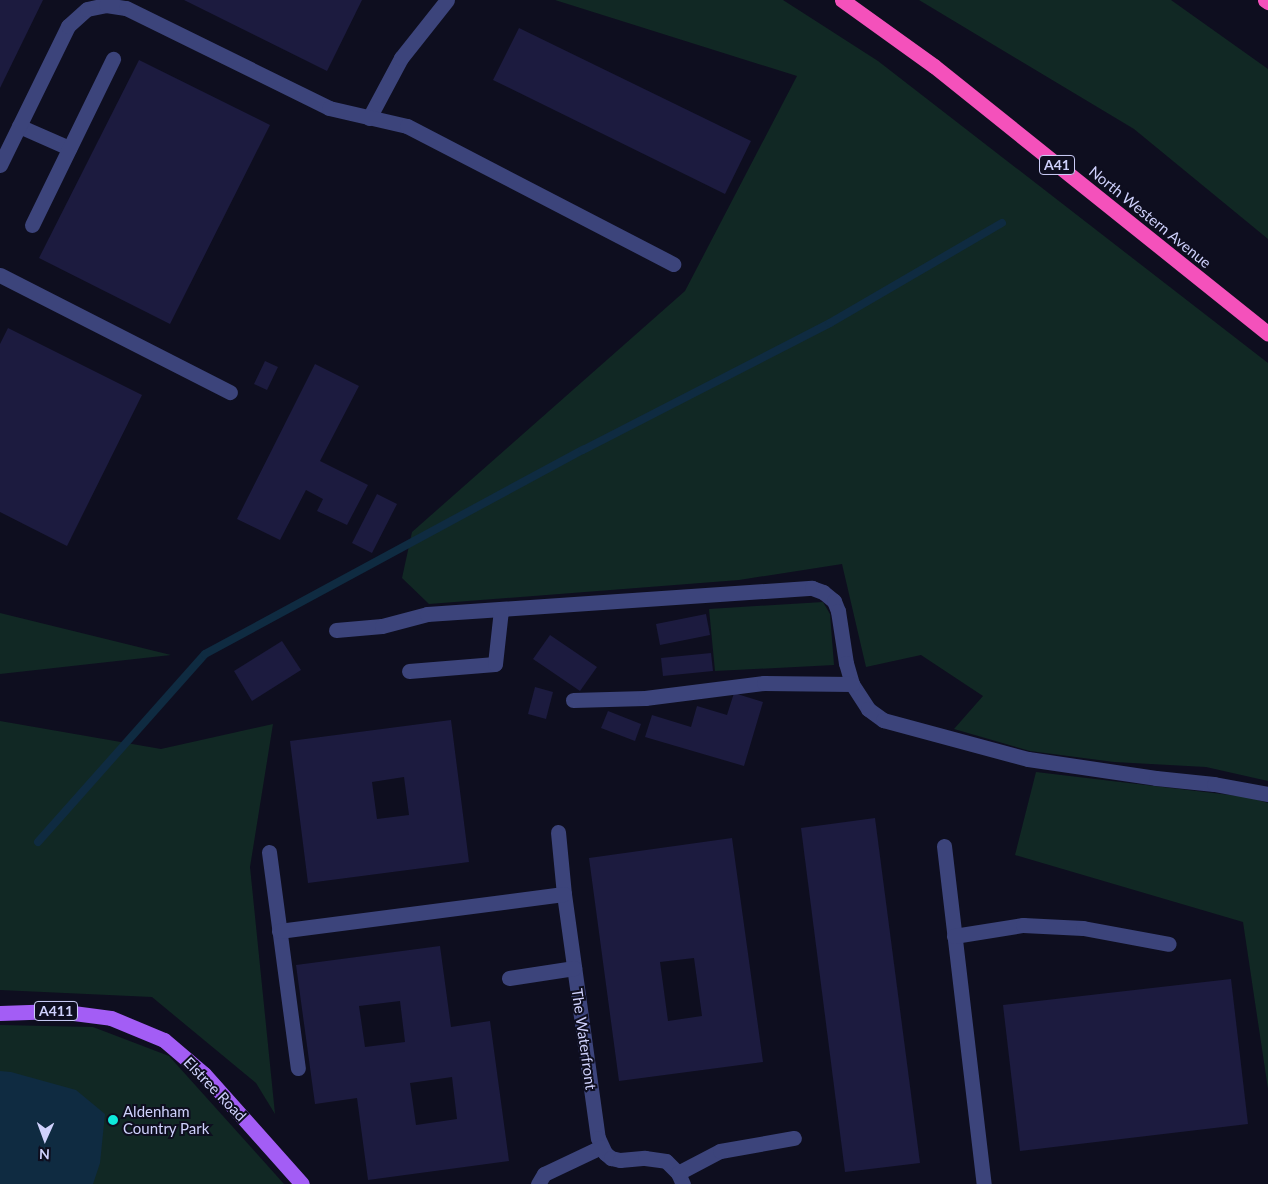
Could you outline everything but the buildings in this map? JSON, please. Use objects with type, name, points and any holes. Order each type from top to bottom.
[{"type":"highway","name":"North Western Avenue","points":[[842,0],[934,66],[1268,334]]},
{"type":"main road","name":"Elstree Road","points":[[0,1013],[58,1011],[111,1018],[164,1040],[204,1074],[302,1184]]},
{"type":"lane","points":[[369,118],[401,58],[447,0]]},
{"type":"lane","points":[[0,165],[68,26],[86,4],[106,5],[126,8],[329,108],[407,126],[673,264]]},
{"type":"lane","points":[[32,225],[113,60]]},
{"type":"lane","points":[[19,126],[69,148]]},
{"type":"lane","points":[[0,275],[230,392]]},
{"type":"lane","points":[[336,630],[382,626],[427,614],[812,588],[824,592],[834,601],[838,611],[846,662],[852,684],[868,709],[883,720],[1028,759],[1156,778],[1214,784],[1268,794]]},
{"type":"lane","points":[[409,671],[495,664],[501,610]]},
{"type":"lane","points":[[573,700],[645,698],[764,683],[852,684]]},
{"type":"lane","name":"The Waterfront","points":[[558,832],[574,968],[598,1138],[601,1147]]},
{"type":"lane","points":[[944,846],[984,1184]]},
{"type":"lane","points":[[269,852],[298,1068]]},
{"type":"lane","points":[[279,931],[564,894]]},
{"type":"lane","points":[[954,936],[1023,925],[1083,928],[1169,944]]},
{"type":"lane","points":[[509,978],[574,968]]},
{"type":"lane","points":[[538,1184],[544,1174],[601,1147],[611,1158],[620,1160],[645,1158],[666,1161],[680,1178],[720,1151],[794,1138]]},
{"type":"green space","points":[[555,0],[783,0],[878,61],[1268,363],[1268,781],[1206,767],[1114,762],[1030,751],[954,729],[983,696],[921,655],[866,667],[842,564],[739,580],[429,604],[402,578],[412,532],[685,291],[797,76]]},
{"type":"green space","points":[[919,0],[1171,0],[1268,69],[1268,239],[1134,129]]},
{"type":"green space","points":[[823,602],[830,614],[834,665],[715,671],[709,609]]},
{"type":"green space","points":[[0,613],[171,655],[0,674]]},
{"type":"green space","points":[[0,721],[161,749],[273,724],[250,867],[275,1114],[256,1083],[152,997],[0,990]]},
{"type":"green space","points":[[1036,772],[1247,797],[1268,803],[1268,1089],[1243,922],[1015,855]]},
{"type":"green space","name":"Aldenham Country Park","points":[[0,1025],[93,1027],[169,1056],[284,1184],[0,1184]]},
{"type":"water","points":[[0,1071],[11,1072],[76,1090],[105,1114],[100,1163],[93,1184],[0,1184]]},
{"type":"waterway","points":[[38,842],[205,654],[583,450],[830,323],[1002,223]]},
{"type":"place","name":"Aldenham Country Park","points":[[113,1120]]}]
